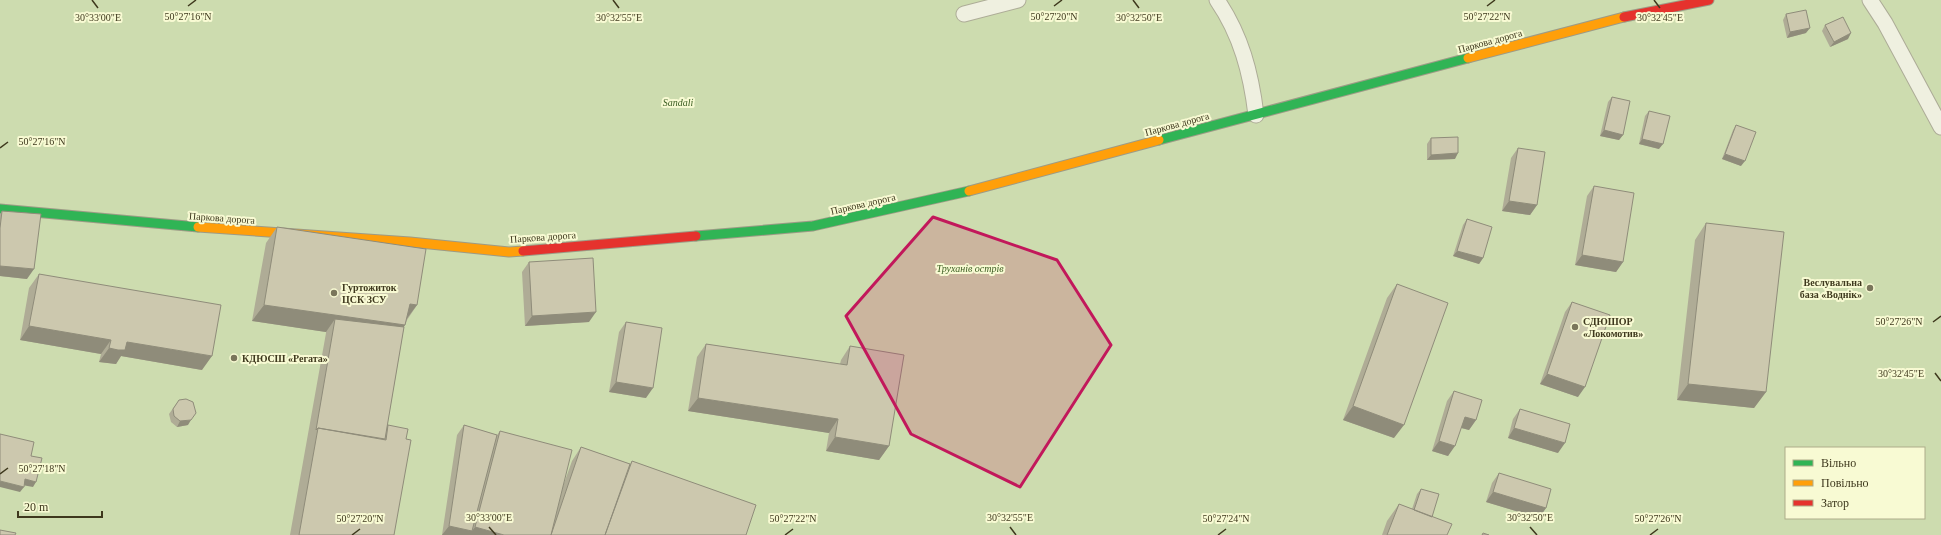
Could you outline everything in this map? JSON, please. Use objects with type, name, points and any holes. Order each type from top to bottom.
[{"type":"street","name":"Паркова дорога","points":[[0,209],[218,229],[410,242],[509,252],[813,226],[949,196],[1638,13],[1708,0]]},
{"type":"lane","points":[[964,14],[1018,0]]},
{"type":"lane","points":[[1870,0],[1885,23],[1941,127]]},
{"type":"lane","points":[[1221,3],[1242,46],[1252,85],[1256,115]]},
{"type":"highlighted area","points":[[933,217],[1057,260],[1111,345],[1020,487],[911,434],[846,316]]},
{"type":"green space","name":"Труханів острів","points":[[0,0],[1941,0],[1941,535],[0,535]]},
{"type":"building","points":[[1806,10],[1810,28],[1790,32],[1786,14]]},
{"type":"building","points":[[1843,17],[1851,33],[1834,42],[1825,25]]},
{"type":"building","points":[[1612,97],[1630,101],[1623,135],[1604,130]]},
{"type":"building","points":[[1649,111],[1670,116],[1663,144],[1642,139]]},
{"type":"building","points":[[1736,125],[1756,132],[1745,161],[1725,154]]},
{"type":"building","points":[[1458,137],[1458,153],[1431,155],[1431,138]]},
{"type":"building","points":[[1518,148],[1545,152],[1537,205],[1509,201]]},
{"type":"building","points":[[1594,186],[1634,193],[1623,262],[1582,255]]},
{"type":"building","points":[[2,211],[41,214],[34,269],[0,266],[0,228]]},
{"type":"building","points":[[1467,219],[1492,227],[1483,258],[1457,251]]},
{"type":"building","points":[[1706,223],[1784,232],[1766,392],[1688,384]]},
{"type":"building","name":"Гуртожиток ЦСК ЗСУ","points":[[277,227],[426,249],[417,305],[410,304],[405,325],[264,305]]},
{"type":"building","points":[[593,258],[596,312],[532,316],[529,262]]},
{"type":"building","points":[[39,274],[221,305],[212,356],[127,342],[125,350],[118,350],[109,348],[111,340],[29,326]]},
{"type":"building","points":[[1397,284],[1448,303],[1404,425],[1353,406]]},
{"type":"building","points":[[1572,302],[1610,315],[1585,387],[1547,374]]},
{"type":"building","points":[[335,319],[404,327],[385,439],[318,428],[316,430]]},
{"type":"building","points":[[626,322],[662,328],[653,388],[616,382]]},
{"type":"building","points":[[706,344],[847,365],[850,346],[904,355],[889,446],[835,437],[838,419],[698,398]]},
{"type":"building","points":[[1454,391],[1482,400],[1476,420],[1465,417],[1455,446],[1439,441]]},
{"type":"building","points":[[186,399],[193,402],[196,413],[191,420],[180,421],[174,416],[173,409],[179,400]]},
{"type":"building","points":[[1520,409],[1570,424],[1565,443],[1514,428]]},
{"type":"building","points":[[388,425],[408,429],[406,439],[411,440],[394,535],[299,535],[318,428],[386,440]]},
{"type":"building","points":[[464,425],[497,435],[472,531],[449,526]]},
{"type":"building","points":[[500,431],[572,450],[551,535],[504,535],[475,527]]},
{"type":"building","points":[[0,434],[34,442],[31,456],[42,458],[36,482],[25,479],[24,487],[0,481]]},
{"type":"building","points":[[581,447],[630,464],[605,535],[551,535]]},
{"type":"building","points":[[632,461],[756,505],[746,535],[605,535]]},
{"type":"building","points":[[1499,473],[1551,489],[1546,508],[1493,492]]},
{"type":"building","points":[[1421,489],[1439,494],[1432,517],[1414,510]]},
{"type":"building","points":[[1399,504],[1452,524],[1447,535],[1387,535]]},
{"type":"building","points":[[0,530],[16,533],[15,535],[0,535]]},
{"type":"traffic: fast","points":[[1159,140],[1468,58]]},
{"type":"traffic: fast","points":[[696,236],[813,226],[969,191]]},
{"type":"traffic: fast","points":[[0,209],[198,227]]},
{"type":"traffic: slow","points":[[1468,58],[1624,17]]},
{"type":"traffic: slow","points":[[969,191],[1159,140]]},
{"type":"traffic: slow","points":[[198,227],[410,242],[509,252],[523,251]]},
{"type":"traffic: jam","points":[[1624,17],[1709,0]]},
{"type":"traffic: jam","points":[[523,251],[696,236]]},
{"type":"place","name":"Веслувальна база «Воднік»","points":[[1870,288]]},
{"type":"place","name":"Гуртожиток ЦСК ЗСУ","points":[[334,293]]},
{"type":"place","name":"СДЮШОР «Локомотив»","points":[[1575,327]]},
{"type":"place","name":"КДЮСШ «Регата»","points":[[234,358]]},
{"type":"park label","name":"Sandali","points":[[678,102]]}]
